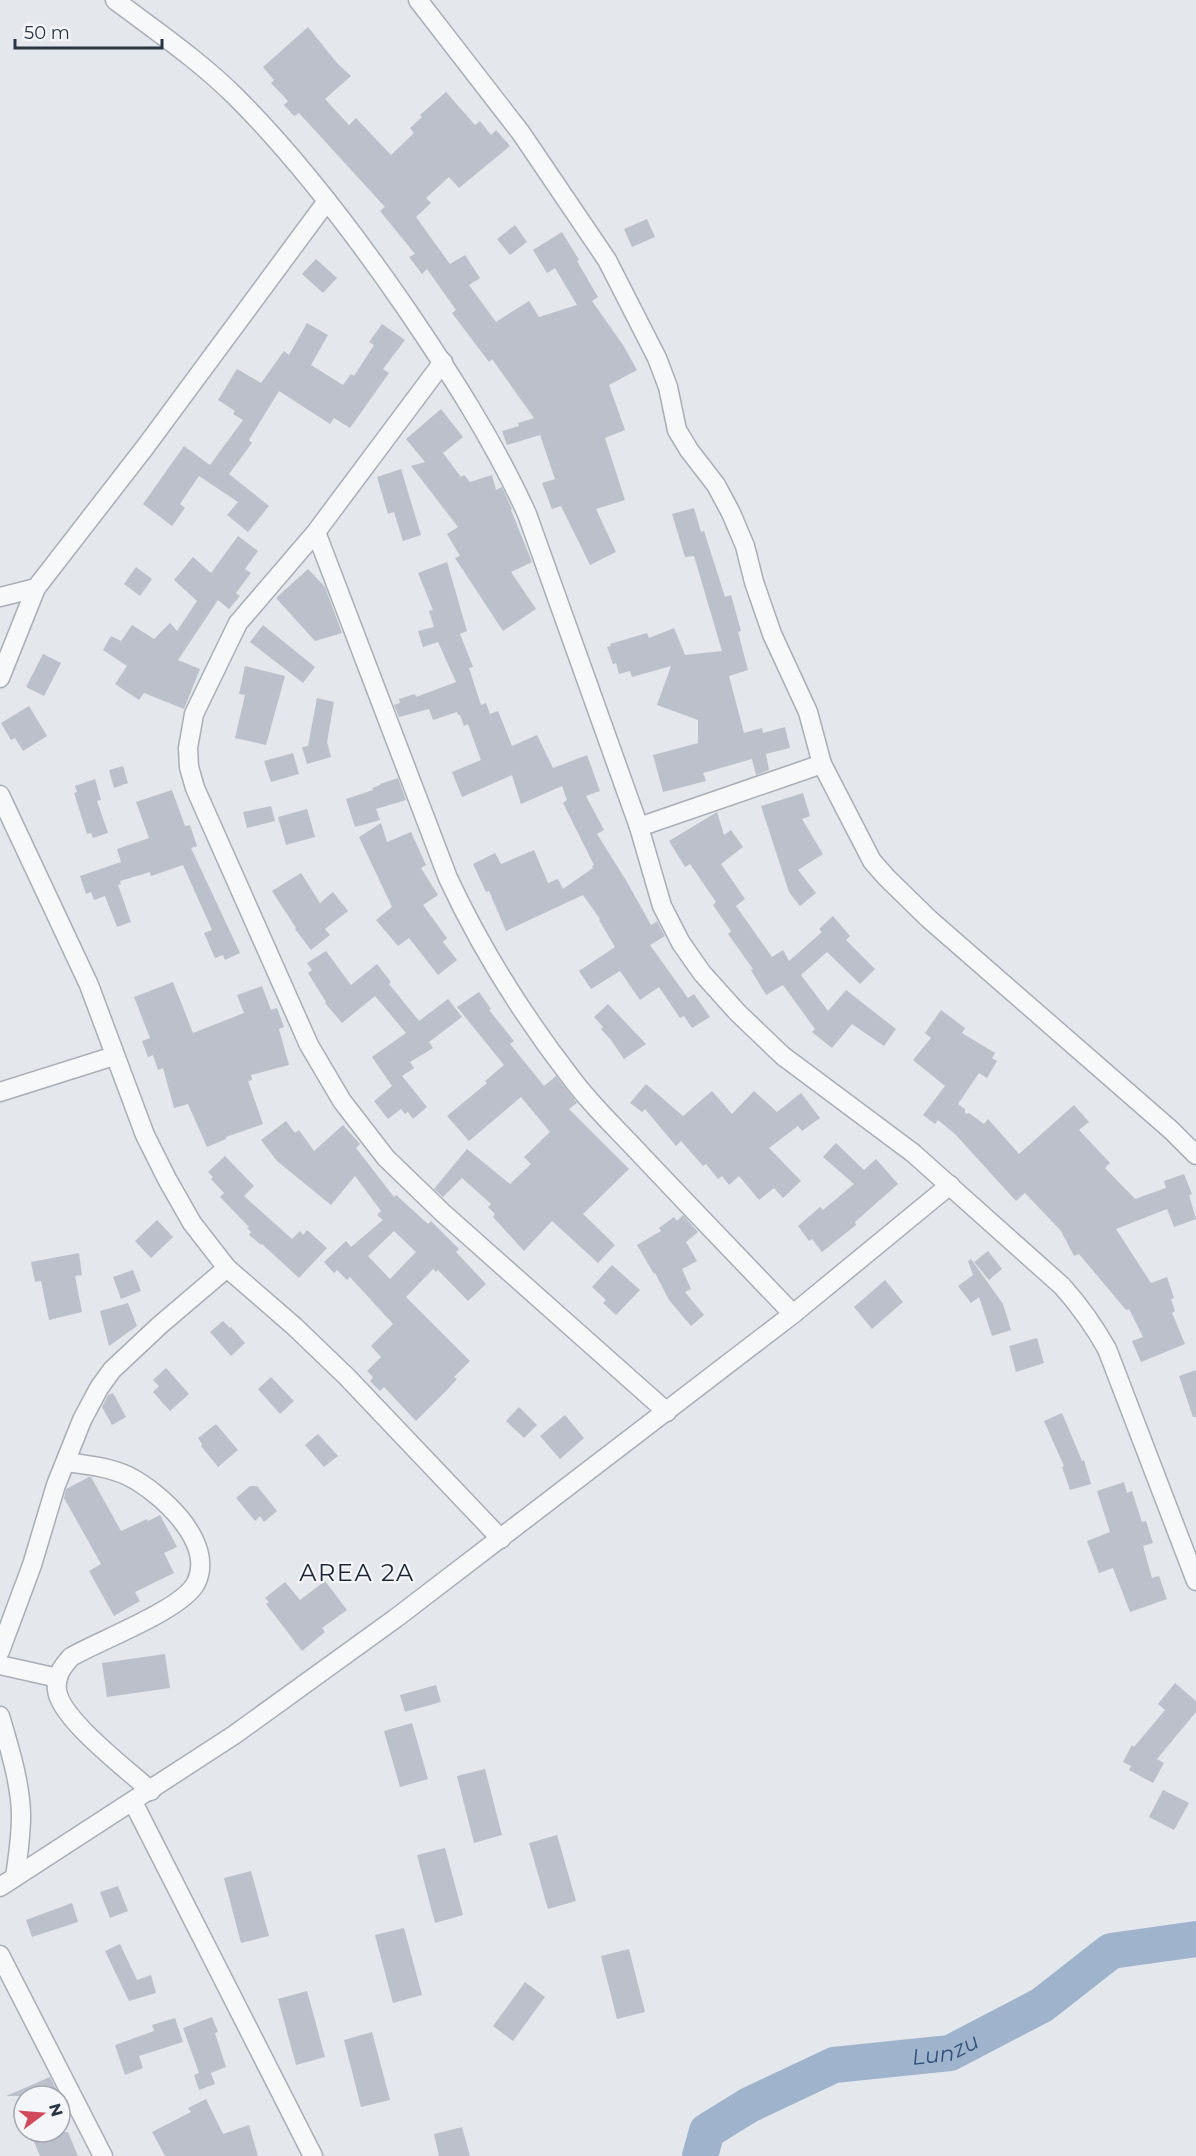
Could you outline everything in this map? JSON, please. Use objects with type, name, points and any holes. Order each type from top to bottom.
[{"type":"street","points":[[116,0],[193,59],[235,96],[265,127],[327,201],[443,362],[506,466],[527,514],[639,827],[662,906],[681,943],[702,973],[738,1013],[783,1056],[913,1153],[1062,1286],[1095,1328],[1107,1349],[1196,1581]]},
{"type":"street","points":[[418,0],[521,132],[607,260],[657,358],[668,387],[677,430],[688,450],[716,485],[731,513],[745,546],[754,582],[772,634],[808,712],[822,764],[872,861],[929,919],[1171,1130],[1196,1155]]},
{"type":"street","points":[[0,678],[36,588],[146,446],[327,201]]},
{"type":"street","points":[[443,362],[316,531],[238,624],[194,714],[188,748],[189,767],[195,788],[309,1045],[342,1101],[386,1158],[443,1213],[667,1412]]},
{"type":"street","points":[[316,531],[448,878],[463,911],[503,979],[530,1022],[573,1081],[793,1314]]},
{"type":"street","points":[[0,597],[36,588]]},
{"type":"street","points":[[639,827],[822,764]]},
{"type":"street","points":[[0,795],[89,985],[145,1135],[192,1223],[227,1268],[295,1327],[347,1377],[501,1539]]},
{"type":"street","points":[[0,1092],[114,1056]]},
{"type":"street","points":[[8,1882],[151,1791],[302,1688],[667,1412],[793,1314],[950,1185]]},
{"type":"street","points":[[0,1651],[33,1565],[50,1503],[82,1420],[99,1388],[112,1370],[160,1325],[227,1268]]},
{"type":"street","points":[[66,1462],[103,1468],[126,1475],[139,1483],[185,1523],[198,1549],[200,1566],[196,1583],[184,1596],[159,1613],[71,1657],[62,1667],[58,1678],[57,1690],[61,1705],[73,1721],[151,1791]]},
{"type":"street","points":[[0,1665],[58,1678]]},
{"type":"street","points":[[0,1716],[17,1786],[21,1814],[20,1844],[8,1882]]},
{"type":"street","points":[[133,1802],[313,2156]]},
{"type":"street","points":[[0,1955],[103,2156]]},
{"type":"building","points":[[308,27],[337,63],[351,76],[325,99],[349,125],[356,118],[391,155],[414,133],[410,128],[422,117],[420,115],[446,92],[475,125],[480,121],[491,135],[496,130],[510,146],[459,188],[449,177],[426,198],[431,203],[416,217],[450,264],[465,255],[480,278],[469,285],[496,322],[529,301],[539,317],[577,305],[555,268],[547,273],[533,250],[562,232],[579,260],[577,261],[598,297],[592,301],[623,345],[637,370],[609,385],[625,430],[605,438],[625,500],[596,509],[616,552],[590,565],[561,506],[552,509],[542,483],[555,479],[540,435],[507,445],[502,431],[534,418],[492,359],[489,362],[452,313],[456,310],[427,269],[422,274],[409,257],[415,254],[380,211],[385,207],[299,113],[294,116],[284,105],[288,101],[271,83],[274,80],[263,67]]},
{"type":"building","points":[[647,219],[655,237],[632,247],[624,229]]},
{"type":"building","points":[[515,225],[527,242],[510,255],[497,239]]},
{"type":"building","points":[[316,259],[337,278],[323,293],[302,274]]},
{"type":"building","points":[[307,323],[328,335],[311,365],[343,385],[351,374],[354,376],[374,345],[369,342],[382,324],[405,340],[383,369],[389,373],[350,428],[334,418],[330,424],[279,391],[249,440],[252,443],[229,474],[269,506],[248,532],[227,515],[238,502],[199,476],[180,504],[185,508],[172,526],[143,504],[184,446],[210,465],[243,420],[233,414],[235,411],[218,400],[237,369],[261,383],[284,351],[289,355]]},
{"type":"building","points":[[441,409],[463,437],[443,453],[461,477],[464,475],[470,482],[492,475],[496,490],[502,487],[532,562],[511,572],[536,609],[503,631],[455,558],[460,556],[447,534],[458,527],[411,466],[425,462],[406,439]]},
{"type":"building","points":[[401,469],[421,535],[403,541],[394,512],[388,514],[377,477]]},
{"type":"building","points":[[694,508],[701,532],[704,531],[725,597],[731,595],[741,631],[738,632],[748,670],[729,676],[744,733],[762,728],[763,733],[785,727],[790,748],[766,754],[769,770],[756,775],[752,759],[703,773],[706,781],[663,792],[653,755],[698,743],[698,720],[657,705],[671,666],[632,677],[630,671],[619,674],[607,647],[611,646],[610,644],[647,633],[649,638],[674,628],[685,655],[722,651],[694,556],[685,557],[672,514]]},
{"type":"building","points":[[238,536],[258,551],[245,569],[251,573],[236,593],[240,596],[229,609],[218,600],[178,660],[200,669],[184,709],[144,693],[139,700],[115,684],[127,666],[103,650],[111,636],[121,641],[132,625],[154,639],[170,623],[177,631],[197,601],[174,580],[193,557],[211,573]]},
{"type":"building","points":[[447,562],[467,631],[460,634],[473,667],[469,668],[481,705],[486,703],[490,714],[498,711],[512,746],[537,735],[553,768],[587,755],[600,791],[586,796],[604,830],[597,834],[651,925],[657,921],[665,936],[650,945],[688,998],[694,994],[710,1017],[692,1028],[684,1016],[680,1018],[659,987],[640,1000],[620,971],[591,989],[579,971],[615,947],[600,919],[583,895],[506,931],[489,891],[486,892],[473,864],[495,853],[501,864],[534,850],[548,883],[558,879],[563,889],[594,865],[563,803],[567,800],[562,786],[521,804],[512,775],[462,797],[452,772],[481,760],[468,724],[464,726],[457,712],[433,720],[429,709],[399,717],[394,705],[400,703],[399,699],[415,694],[416,697],[456,682],[438,642],[423,647],[418,631],[434,627],[429,611],[433,610],[418,573]]},
{"type":"building","points":[[136,567],[152,579],[140,596],[124,584]]},
{"type":"building","points":[[308,569],[325,587],[342,633],[315,641],[276,598]]},
{"type":"building","points":[[263,625],[315,667],[303,683],[250,642]]},
{"type":"building","points":[[43,654],[61,663],[44,696],[26,687]]},
{"type":"building","points":[[245,666],[285,676],[266,745],[235,738],[245,695],[239,694]]},
{"type":"building","points":[[317,698],[334,702],[327,742],[331,757],[307,764],[302,747],[308,746]]},
{"type":"building","points":[[29,706],[47,736],[23,751],[15,738],[11,740],[1,723]]},
{"type":"building","points":[[293,753],[299,774],[271,782],[264,761]]},
{"type":"building","points":[[123,766],[128,783],[114,788],[109,770]]},
{"type":"building","points":[[398,778],[406,800],[376,809],[380,820],[355,827],[346,799]]},
{"type":"building","points":[[95,779],[101,800],[97,801],[108,833],[93,838],[91,833],[87,834],[74,793],[77,792],[75,786]]},
{"type":"building","points":[[172,790],[185,826],[190,825],[197,846],[191,848],[240,953],[225,960],[223,955],[215,958],[204,933],[212,930],[183,865],[151,876],[150,872],[120,881],[121,884],[118,885],[131,922],[117,927],[105,896],[94,900],[91,892],[86,894],[80,876],[121,862],[117,849],[149,838],[136,802]]},
{"type":"building","points":[[803,793],[810,816],[802,819],[823,854],[798,870],[816,893],[800,906],[789,892],[761,806]]},
{"type":"building","points":[[271,806],[275,821],[247,828],[243,812]]},
{"type":"building","points":[[307,809],[315,837],[286,845],[278,817]]},
{"type":"building","points":[[717,812],[724,835],[731,830],[743,847],[721,864],[745,899],[736,906],[772,957],[783,950],[789,961],[822,932],[819,929],[833,916],[850,936],[846,940],[875,969],[860,984],[827,952],[801,975],[828,1011],[846,990],[896,1029],[884,1046],[852,1024],[832,1048],[812,1032],[815,1029],[783,985],[766,995],[751,970],[753,969],[728,934],[731,931],[713,905],[716,902],[690,864],[685,867],[669,841]]},
{"type":"building","points":[[381,823],[387,842],[411,832],[426,865],[421,868],[438,895],[423,905],[447,938],[443,942],[457,960],[438,975],[409,938],[398,946],[376,920],[392,907],[359,837]]},
{"type":"building","points":[[301,873],[320,903],[333,892],[348,911],[325,929],[330,935],[311,950],[272,891]]},
{"type":"building","points":[[326,951],[351,985],[377,964],[391,982],[389,984],[419,1021],[448,999],[462,1017],[429,1042],[433,1048],[410,1062],[414,1068],[402,1076],[427,1107],[413,1119],[408,1112],[405,1114],[401,1109],[388,1119],[374,1101],[392,1086],[372,1057],[406,1033],[375,996],[342,1023],[325,1003],[308,973],[312,970],[307,963]]},
{"type":"building","points":[[173,982],[193,1033],[244,1013],[237,995],[262,986],[271,1010],[277,1008],[284,1027],[279,1029],[289,1065],[251,1075],[252,1080],[248,1081],[263,1124],[226,1137],[207,1147],[188,1104],[174,1108],[163,1068],[158,1070],[153,1055],[148,1057],[142,1041],[150,1038],[134,997]]},
{"type":"building","points":[[479,992],[491,1009],[489,1010],[514,1041],[510,1044],[544,1086],[556,1076],[577,1103],[569,1109],[629,1169],[583,1214],[615,1245],[598,1263],[552,1221],[524,1251],[493,1217],[495,1214],[488,1207],[491,1204],[462,1178],[443,1197],[434,1189],[467,1149],[510,1184],[531,1164],[524,1157],[550,1132],[521,1097],[469,1141],[447,1116],[487,1083],[485,1081],[504,1065],[457,1007]]},
{"type":"building","points":[[608,1004],[646,1044],[624,1059],[594,1017]]},
{"type":"building","points":[[941,1010],[965,1028],[962,1033],[995,1053],[992,1058],[997,1061],[987,1078],[979,1073],[958,1104],[965,1109],[965,1114],[969,1113],[984,1124],[988,1119],[1019,1154],[1074,1105],[1089,1122],[1079,1130],[1110,1163],[1105,1168],[1135,1199],[1166,1188],[1164,1181],[1184,1174],[1192,1194],[1189,1195],[1196,1219],[1174,1227],[1167,1209],[1116,1229],[1151,1283],[1167,1277],[1174,1298],[1171,1299],[1175,1311],[1172,1313],[1185,1344],[1141,1362],[1132,1341],[1143,1337],[1129,1309],[1126,1310],[1079,1254],[1074,1256],[1061,1231],[1025,1193],[1016,1201],[955,1134],[938,1120],[935,1124],[923,1115],[945,1086],[913,1060],[931,1038],[925,1033]]},
{"type":"building","points":[[646,1084],[683,1116],[712,1091],[732,1114],[754,1091],[777,1112],[801,1093],[820,1118],[802,1131],[798,1126],[769,1148],[801,1181],[783,1198],[774,1188],[759,1200],[739,1176],[729,1185],[722,1176],[718,1179],[706,1164],[703,1166],[681,1141],[676,1146],[645,1109],[642,1112],[630,1103]]},
{"type":"building","points":[[286,1121],[295,1133],[299,1130],[314,1151],[343,1125],[360,1144],[356,1148],[394,1197],[396,1195],[428,1224],[431,1221],[459,1249],[456,1252],[486,1284],[468,1301],[438,1270],[436,1272],[433,1269],[406,1297],[470,1361],[454,1377],[457,1379],[416,1421],[384,1387],[380,1391],[370,1381],[373,1377],[367,1371],[381,1357],[371,1346],[393,1324],[350,1277],[347,1280],[337,1270],[334,1273],[324,1262],[346,1241],[351,1247],[383,1220],[377,1215],[381,1211],[355,1176],[331,1205],[277,1161],[261,1140]],"holes":[[[394,1231],[416,1252],[390,1279],[368,1256]]]},
{"type":"building","points":[[836,1143],[864,1170],[876,1159],[898,1184],[855,1222],[856,1225],[822,1252],[812,1239],[809,1241],[798,1226],[820,1207],[823,1210],[854,1184],[823,1157]]},
{"type":"building","points":[[225,1156],[254,1186],[244,1196],[292,1239],[300,1231],[303,1235],[307,1230],[327,1248],[299,1278],[249,1235],[251,1232],[247,1228],[249,1227],[220,1197],[224,1193],[211,1179],[213,1177],[208,1172]]},
{"type":"building","points":[[683,1215],[698,1232],[686,1242],[697,1261],[682,1269],[691,1289],[685,1292],[704,1315],[691,1326],[669,1300],[637,1245],[661,1231],[659,1228],[674,1217],[677,1221]]},
{"type":"building","points":[[157,1220],[173,1237],[151,1258],[135,1241]]},
{"type":"building","points":[[988,1251],[1002,1269],[989,1280],[974,1262]]},
{"type":"building","points":[[79,1253],[82,1275],[75,1276],[82,1312],[49,1320],[41,1281],[35,1282],[31,1262]]},
{"type":"building","points":[[971,1259],[1003,1304],[1011,1330],[992,1336],[979,1297],[971,1303],[958,1286],[973,1275],[968,1261]]},
{"type":"building","points":[[612,1265],[640,1290],[616,1315],[603,1303],[606,1300],[592,1287]]},
{"type":"building","points":[[133,1270],[141,1291],[121,1299],[113,1277]]},
{"type":"building","points":[[885,1280],[903,1302],[872,1329],[854,1307]]},
{"type":"building","points":[[128,1303],[137,1326],[109,1346],[100,1311]]},
{"type":"building","points":[[223,1321],[245,1343],[231,1356],[210,1332]]},
{"type":"building","points":[[1037,1338],[1044,1363],[1016,1372],[1009,1346]]},
{"type":"building","points":[[166,1368],[189,1394],[170,1411],[153,1392],[159,1386],[153,1380]]},
{"type":"building","points":[[1196,1370],[1196,1417],[1193,1417],[1179,1376]]},
{"type":"building","points":[[271,1377],[294,1401],[280,1414],[258,1389]]},
{"type":"building","points":[[113,1393],[126,1417],[112,1425],[102,1407],[108,1395]]},
{"type":"building","points":[[519,1407],[537,1425],[524,1438],[506,1421]]},
{"type":"building","points":[[1062,1413],[1082,1461],[1084,1460],[1091,1484],[1070,1490],[1062,1467],[1064,1466],[1044,1421]]},
{"type":"building","points":[[565,1415],[584,1438],[560,1459],[540,1436]]},
{"type":"building","points":[[216,1424],[238,1450],[218,1467],[201,1446],[198,1438]]},
{"type":"building","points":[[318,1434],[338,1456],[324,1467],[305,1445]]},
{"type":"building","points":[[89,1477],[121,1531],[160,1515],[177,1547],[164,1553],[174,1573],[135,1592],[140,1601],[114,1616],[89,1571],[101,1564],[64,1498],[66,1489]]},
{"type":"building","points":[[1124,1482],[1127,1493],[1132,1491],[1142,1522],[1146,1521],[1153,1543],[1143,1546],[1152,1578],[1159,1576],[1167,1599],[1130,1612],[1113,1568],[1099,1573],[1087,1541],[1110,1532],[1097,1491]]},
{"type":"building","points":[[250,1486],[257,1486],[277,1511],[264,1522],[260,1516],[255,1521],[236,1498]]},
{"type":"building","points":[[325,1581],[347,1610],[322,1628],[325,1632],[302,1651],[266,1604],[269,1602],[265,1598],[285,1582],[300,1600]]},
{"type":"building","points":[[165,1654],[170,1688],[107,1697],[102,1663]]},
{"type":"building","points":[[1175,1683],[1196,1701],[1196,1712],[1157,1759],[1164,1763],[1153,1783],[1129,1770],[1131,1766],[1123,1762],[1132,1745],[1134,1747],[1165,1710],[1158,1704]]},
{"type":"building","points":[[436,1685],[441,1702],[405,1712],[400,1695]]},
{"type":"building","points":[[412,1723],[428,1779],[400,1787],[384,1731]]},
{"type":"building","points":[[485,1769],[502,1835],[474,1843],[457,1776]]},
{"type":"building","points":[[1163,1790],[1189,1803],[1174,1830],[1149,1817]]},
{"type":"building","points":[[557,1835],[576,1901],[548,1909],[529,1843]]},
{"type":"building","points":[[445,1848],[463,1915],[435,1923],[417,1855]]},
{"type":"building","points":[[251,1871],[269,1936],[241,1943],[224,1878]]},
{"type":"building","points":[[118,1886],[128,1911],[110,1918],[100,1892]]},
{"type":"building","points":[[72,1903],[78,1922],[32,1937],[26,1920]]},
{"type":"building","points":[[404,1928],[422,1995],[393,2003],[375,1935]]},
{"type":"building","points":[[120,1944],[137,1980],[151,1975],[156,1993],[129,2001],[105,1951]]},
{"type":"building","points":[[629,1949],[645,2012],[617,2019],[601,1956]]},
{"type":"building","points":[[525,1982],[545,1997],[513,2041],[493,2026]]},
{"type":"building","points":[[307,1991],[325,2057],[296,2065],[278,1999]]},
{"type":"building","points":[[212,2017],[226,2067],[211,2073],[215,2084],[199,2090],[194,2075],[199,2073],[183,2028]]},
{"type":"building","points":[[175,2018],[183,2042],[139,2056],[143,2068],[125,2075],[115,2045],[154,2031],[152,2025]]},
{"type":"building","points":[[372,2032],[390,2100],[361,2107],[344,2040]]},
{"type":"building","points":[[50,2077],[54,2084],[34,2084]]},
{"type":"building","points":[[206,2099],[223,2134],[249,2125],[258,2156],[165,2156],[152,2132],[191,2112],[188,2108]]},
{"type":"building","points":[[462,2127],[470,2156],[439,2156],[434,2134]]},
{"type":"building","points":[[72,2142],[78,2156],[40,2156],[35,2144],[72,2144]]},
{"type":"waterway","name":"Lunzu","points":[[700,2156],[707,2131],[749,2105],[834,2065],[950,2053],[1042,2005],[1111,1951],[1196,1939]]},
{"type":"district","name":"AREA 2A","points":[[357,1572]]}]
